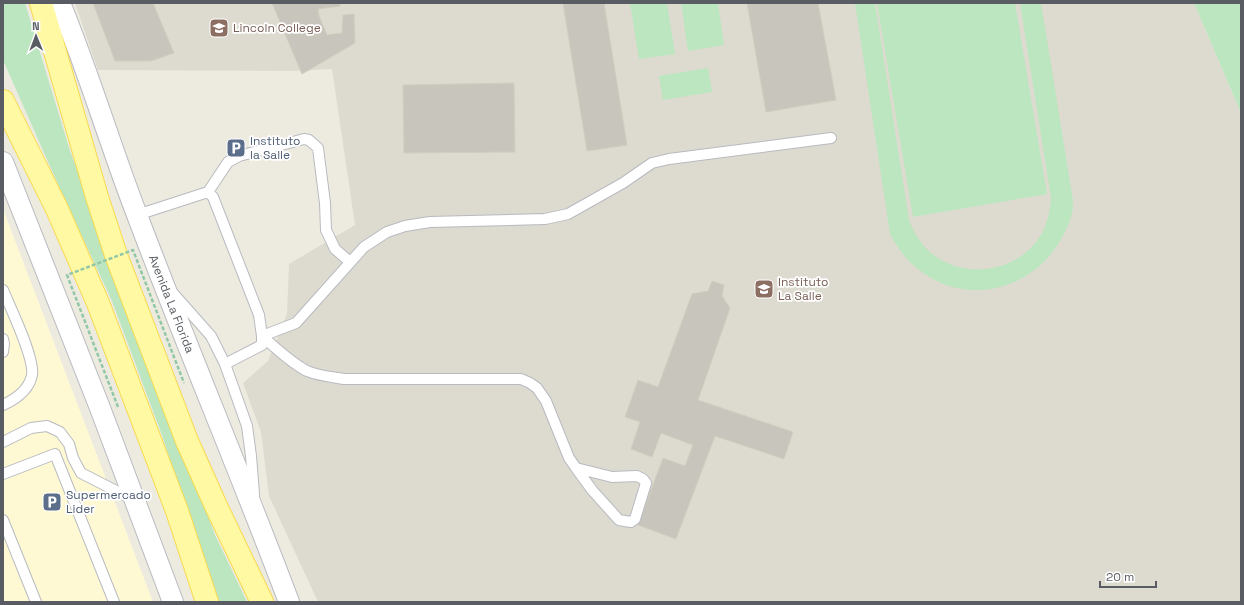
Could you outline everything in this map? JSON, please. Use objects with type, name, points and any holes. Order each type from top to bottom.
[{"type":"main road","points":[[41,3],[99,203],[124,276],[174,408],[202,476],[262,602]]},
{"type":"main road","points":[[3,101],[57,209],[98,303],[172,496],[207,602]]},
{"type":"street","name":"Avenida La Florida","points":[[60,3],[137,215],[206,395],[289,602]]},
{"type":"street","points":[[3,162],[135,500],[173,602]]},
{"type":"lane","points":[[262,336],[296,323],[364,246],[387,232],[405,226],[437,222],[545,219],[568,214],[623,183],[652,163],[669,159],[832,138]]},
{"type":"lane","points":[[137,215],[208,192],[228,162],[239,156],[304,139],[309,140],[318,148],[325,203],[326,230],[335,249],[350,262]]},
{"type":"lane","points":[[208,192],[213,197],[259,315],[262,336],[262,345],[225,364]]},
{"type":"lane","points":[[163,282],[207,331],[225,364],[247,426],[258,522]]},
{"type":"lane","points":[[3,290],[29,352],[32,374],[29,383],[22,393],[11,402],[3,405]]},
{"type":"lane","points":[[262,336],[289,359],[307,371],[321,375],[344,379],[521,379],[530,383],[537,388],[546,401],[569,458],[576,468],[592,490],[619,520],[631,522],[635,519],[646,483],[643,479],[637,476],[612,477],[576,468]]},
{"type":"lane","points":[[3,339],[3,352]]},
{"type":"lane","points":[[3,442],[32,428],[47,426],[60,432],[69,444],[73,458],[81,473],[135,500]]},
{"type":"lane","points":[[3,474],[55,454],[114,602]]},
{"type":"lane","points":[[3,520],[36,602]]},
{"type":"path","points":[[118,407],[67,275],[133,250],[184,383]]},
{"type":"shaded area","name":"Instituto La Salle","points":[[75,3],[93,3],[115,61],[151,61],[174,53],[153,3],[1194,3],[1241,113],[1241,602],[318,602],[269,496],[261,432],[243,383],[268,361],[287,314],[289,264],[355,225],[332,69],[294,71],[98,70]]},
{"type":"shaded area","points":[[3,209],[153,602],[3,602]]},
{"type":"green space","points":[[3,3],[25,3],[70,151],[215,535],[247,602],[215,602],[162,435],[112,301],[3,60]]},
{"type":"green space","points":[[630,3],[667,3],[675,54],[639,59]]},
{"type":"green space","points":[[681,3],[718,3],[724,45],[688,51]]},
{"type":"green space","points":[[855,3],[875,3],[911,225],[927,250],[944,262],[958,267],[988,269],[1017,259],[1029,250],[1039,238],[1048,219],[1051,198],[1020,3],[1041,3],[1073,207],[1068,224],[1060,241],[1047,258],[1032,272],[1014,282],[995,288],[975,290],[956,288],[936,281],[918,269],[905,257],[899,248],[890,234]]},
{"type":"green space","points":[[877,3],[1015,3],[1047,194],[913,217]]},
{"type":"green space","points":[[1194,3],[1241,3],[1241,113]]},
{"type":"green space","points":[[708,68],[712,92],[663,100],[659,76]]},
{"type":"building","points":[[93,3],[153,3],[174,53],[151,61],[115,61]]},
{"type":"building","points":[[272,3],[340,3],[340,6],[318,9],[319,16],[327,35],[342,33],[343,15],[354,14],[355,43],[302,74]]},
{"type":"building","points":[[563,3],[604,3],[627,145],[587,151]]},
{"type":"building","points":[[747,3],[818,3],[836,100],[766,112]]},
{"type":"building","points":[[514,83],[515,152],[404,153],[403,85]]},
{"type":"building","points":[[712,281],[724,285],[722,296],[730,308],[698,400],[793,432],[784,459],[715,436],[676,539],[638,525],[663,458],[685,466],[693,445],[661,433],[652,457],[631,449],[640,422],[625,417],[638,380],[658,387],[692,294],[708,291]]},
{"type":"place","name":"Lincoln College","points":[[219,28]]},
{"type":"place","name":"Instituto la Salle","points":[[236,148]]},
{"type":"place","name":"Instituto La Salle","points":[[764,289]]},
{"type":"place","name":"Supermercado Lider","points":[[52,502]]}]
